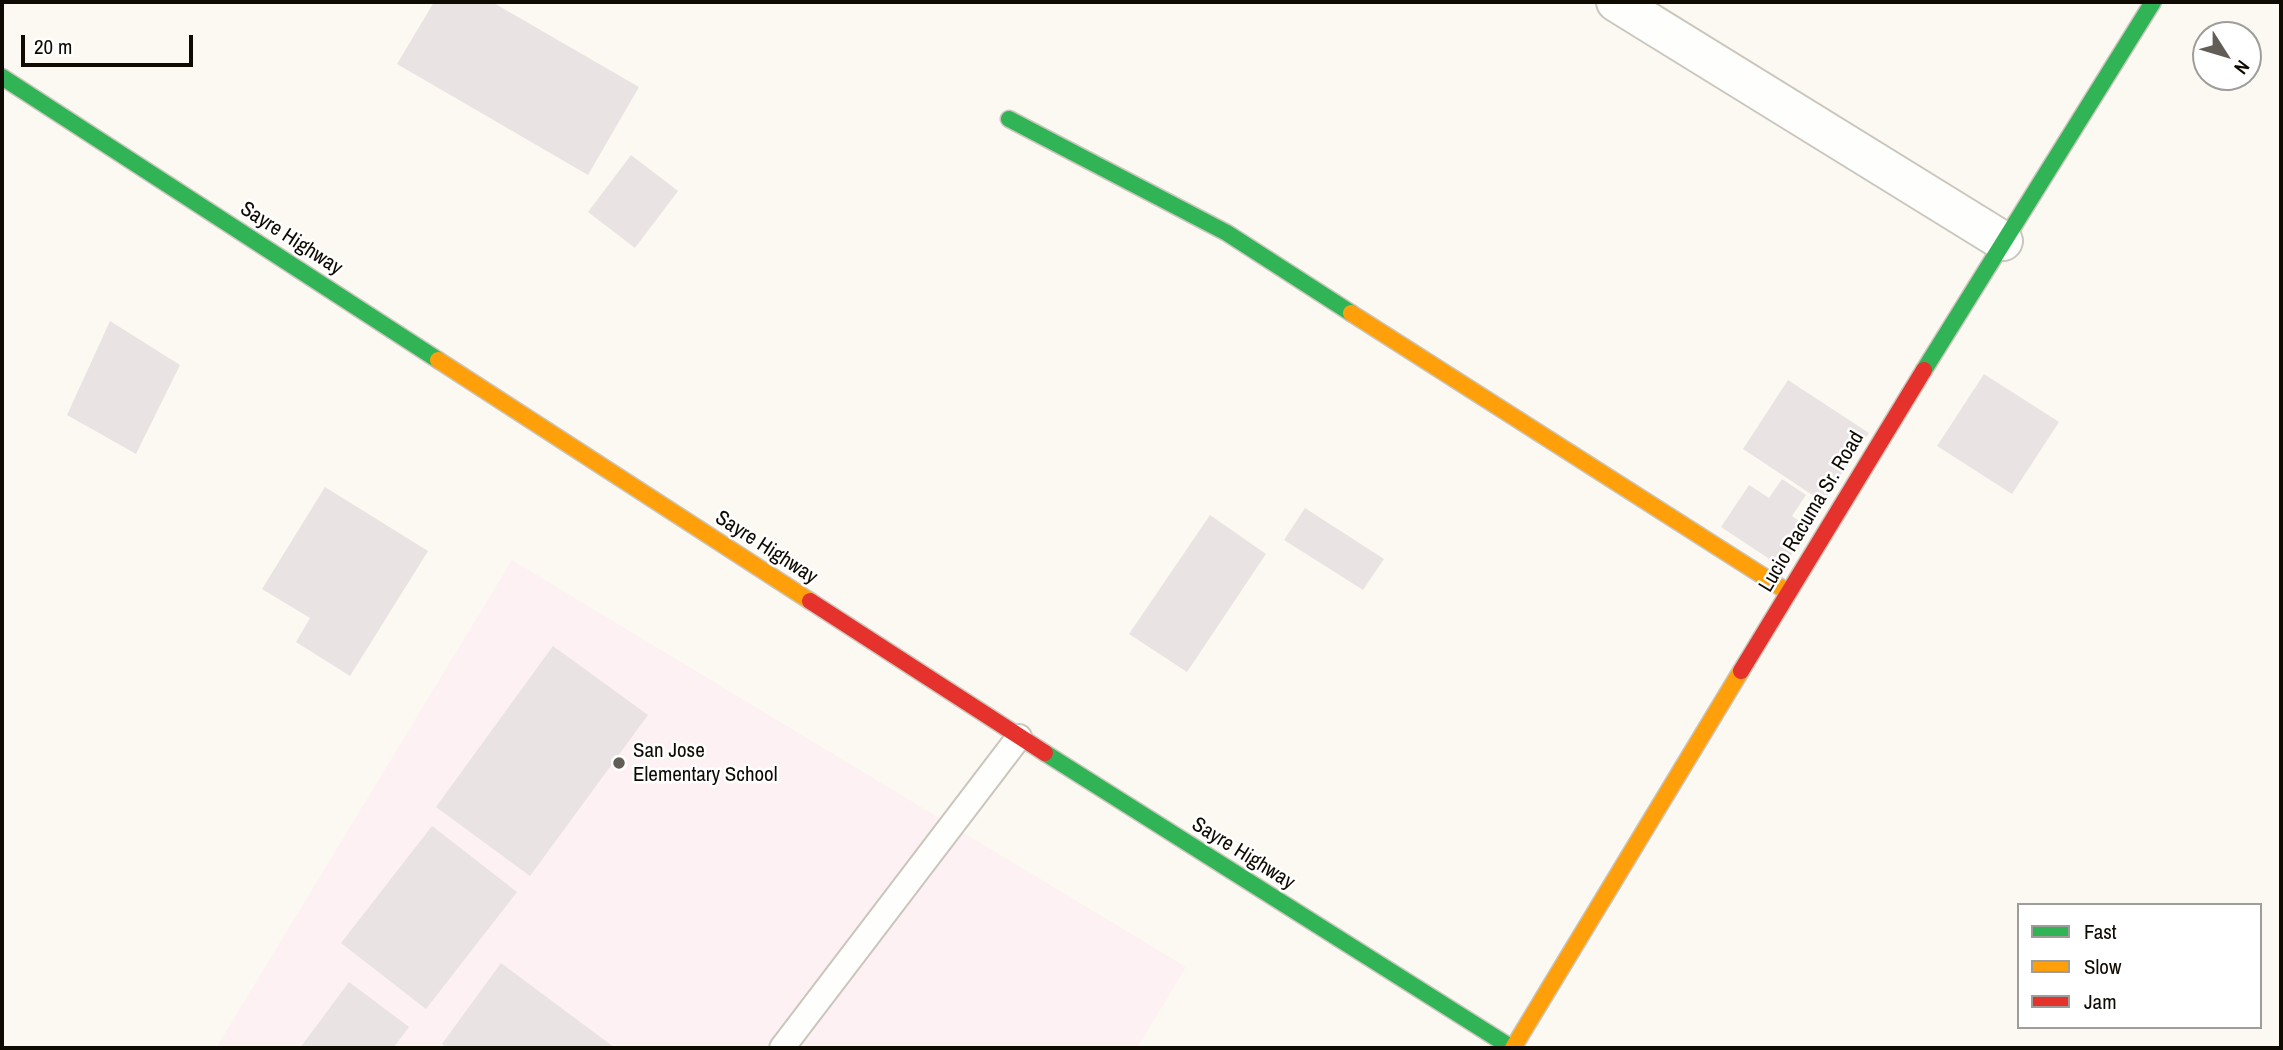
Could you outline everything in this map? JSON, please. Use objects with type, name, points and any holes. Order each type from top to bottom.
[{"type":"main road","name":"Lucio Racuma Sr. Road","points":[[1513,1048],[1788,592],[2153,2]]},
{"type":"main road","name":"Sayre Highway","points":[[2,77],[1019,737],[1513,1048]]},
{"type":"main road","points":[[1009,120],[1227,233],[1788,592]]},
{"type":"street","points":[[1616,2],[2003,241]]},
{"type":"lane","points":[[782,1048],[1019,737]]},
{"type":"shaded area","name":"San Jose Elementary School","points":[[512,560],[1186,967],[1137,1048],[216,1048]]},
{"type":"building","points":[[434,2],[492,2],[639,87],[588,175],[397,64]]},
{"type":"building","points":[[631,155],[678,191],[635,248],[588,212]]},
{"type":"building","points":[[110,321],[180,365],[136,454],[67,415]]},
{"type":"building","points":[[1984,374],[2059,422],[2012,494],[1937,446]]},
{"type":"building","points":[[1788,380],[1869,433],[1823,502],[1743,449]]},
{"type":"building","points":[[1782,479],[1806,495],[1792,516],[1809,528],[1783,568],[1721,527],[1749,485],[1769,498]]},
{"type":"building","points":[[325,487],[428,551],[350,676],[296,642],[310,618],[262,589]]},
{"type":"building","points":[[1305,508],[1384,559],[1363,590],[1284,540]]},
{"type":"building","points":[[1210,515],[1266,554],[1187,672],[1129,634]]},
{"type":"building","points":[[553,646],[648,715],[530,876],[436,807]]},
{"type":"building","points":[[432,826],[517,892],[426,1009],[341,943]]},
{"type":"building","points":[[501,963],[615,1048],[448,1048],[442,1044]]},
{"type":"building","points":[[349,982],[409,1027],[393,1048],[300,1048]]},
{"type":"traffic: fast","points":[[1924,370],[2153,2]]},
{"type":"traffic: fast","points":[[2,77],[438,360]]},
{"type":"traffic: fast","points":[[1009,119],[1227,233],[1351,313]]},
{"type":"traffic: fast","points":[[1045,753],[1512,1048]]},
{"type":"traffic: slow","points":[[1351,313],[1788,592]]},
{"type":"traffic: slow","points":[[438,360],[810,601]]},
{"type":"traffic: slow","points":[[1513,1048],[1741,671]]},
{"type":"traffic: jam","points":[[1741,671],[1924,370]]},
{"type":"traffic: jam","points":[[810,601],[1045,753]]},
{"type":"place","name":"San Jose Elementary School","points":[[619,763]]}]
